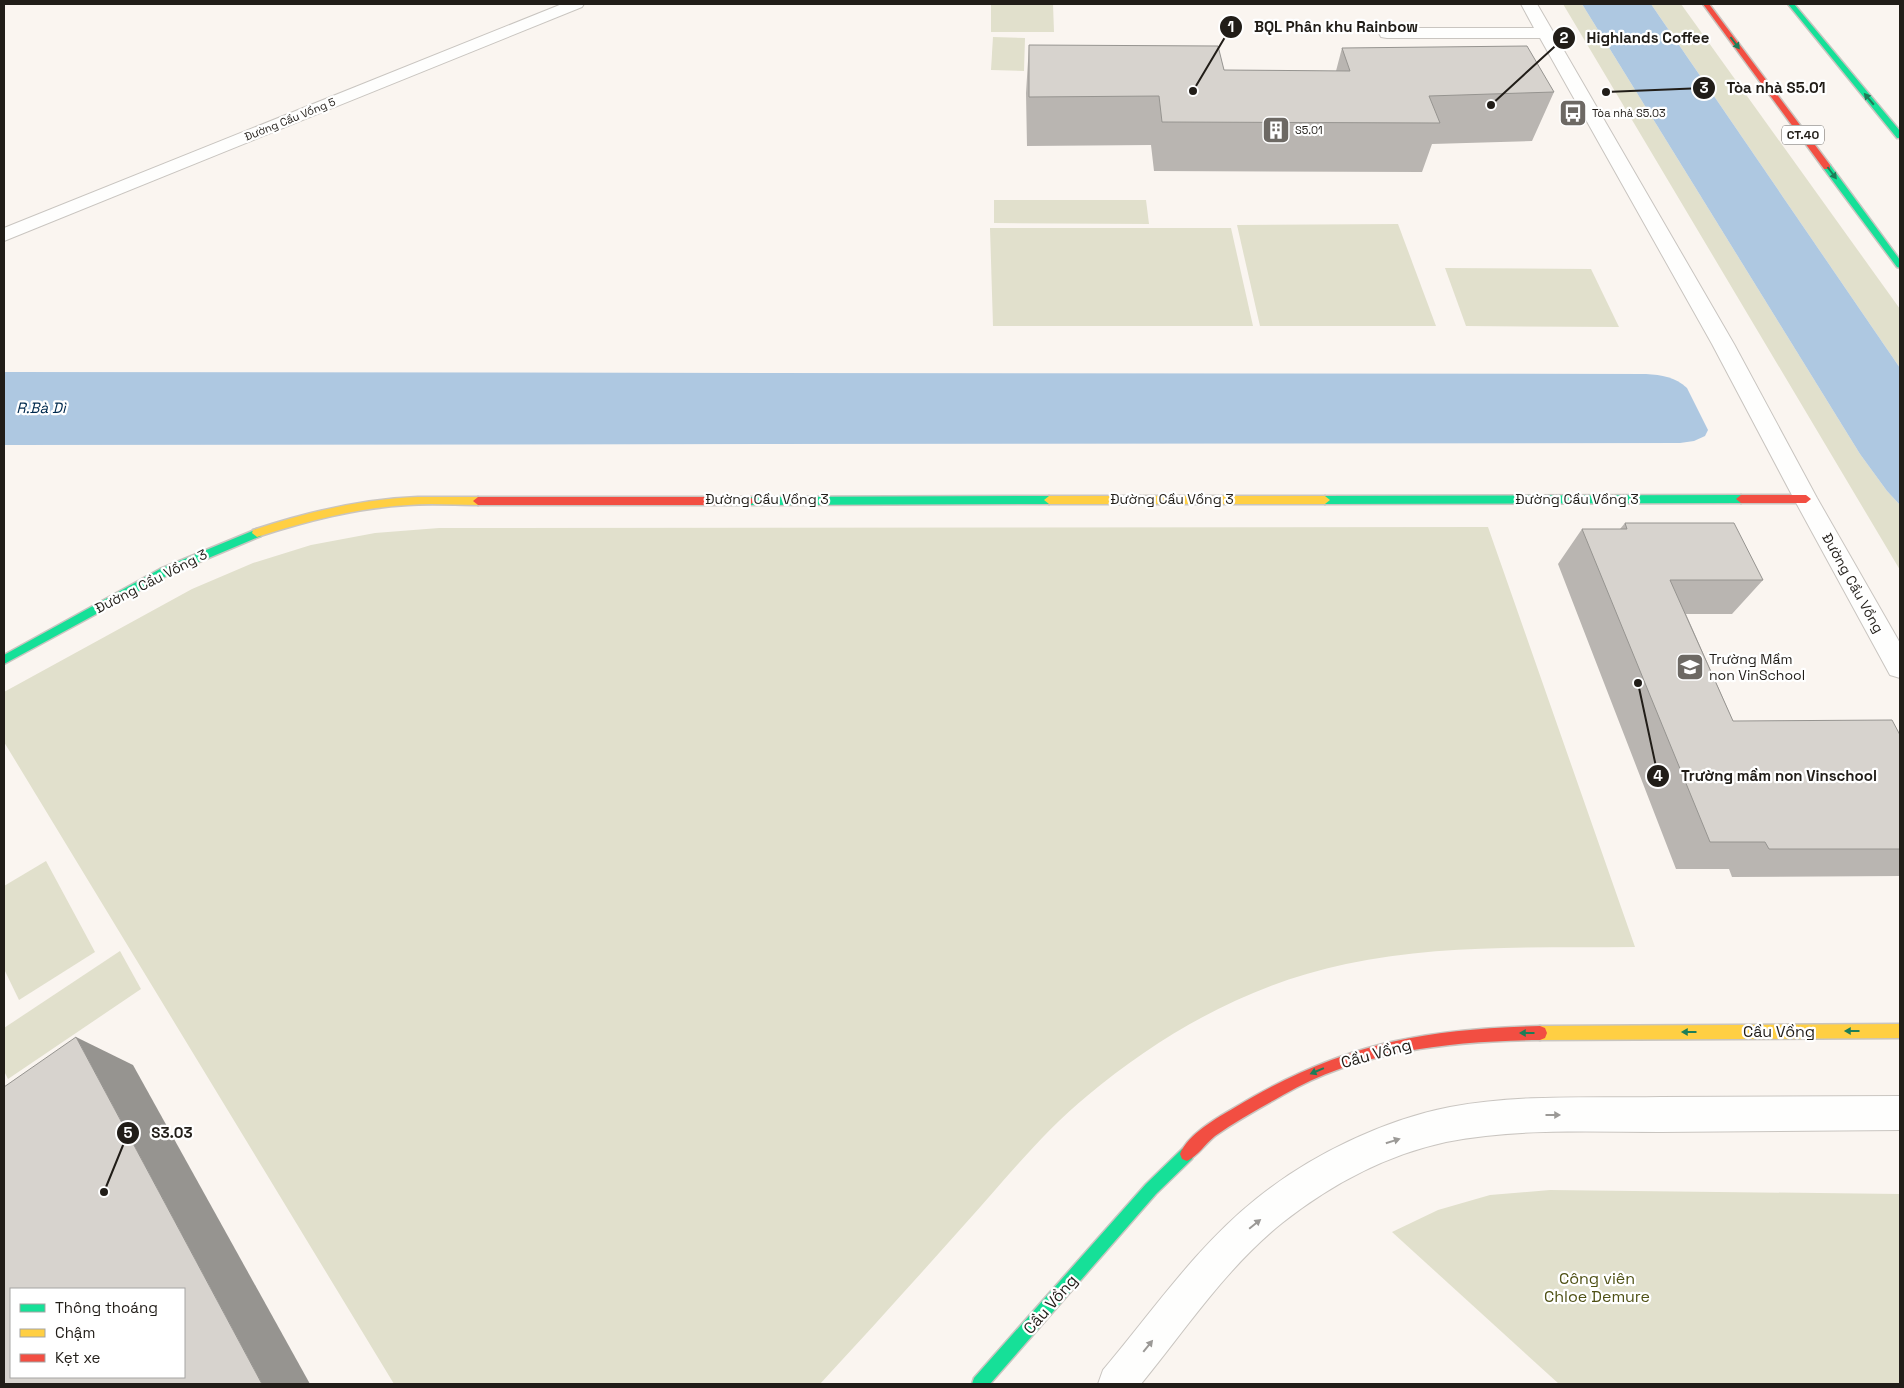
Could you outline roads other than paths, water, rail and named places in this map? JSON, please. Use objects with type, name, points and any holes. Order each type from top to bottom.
[{"type":"main road","name":"CT.40","points":[[1706,4],[1900,266]]},
{"type":"main road","points":[[1791,4],[1900,136]]},
{"type":"main road","name":"Đường Cầu Vồng 3","points":[[4,660],[183,562],[225,544],[265,529],[328,512],[408,501],[1806,499]]},
{"type":"main road","name":"Cầu Vồng","points":[[980,1384],[1151,1188],[1208,1133],[1278,1088],[1351,1057],[1419,1041],[1496,1033],[1900,1031]]},
{"type":"street","name":"Đường Cầu Vồng 5","points":[[4,235],[576,4]]},
{"type":"street","points":[[1529,4],[1546,33],[1563,82],[1723,344],[1806,499]]},
{"type":"street","points":[[1387,33],[1546,33]]},
{"type":"street","name":"Đường Cầu Vồng","points":[[1806,499],[1900,668]]},
{"type":"street","points":[[1117,1384],[1206,1274],[1250,1228],[1288,1198],[1332,1169],[1380,1146],[1435,1128],[1488,1119],[1543,1115],[1900,1113]]},
{"type":"water","points":[[1582,4],[1651,4],[1900,368],[1900,505],[1887,491],[1860,454]]},
{"type":"water","name":"R.Bà Dì","points":[[4,372],[1646,374],[1668,377],[1678,381],[1687,388],[1708,430],[1705,436],[1694,441],[1680,443],[4,445]]},
{"type":"place","name":"BQL Phân khu Rainbow","points":[[1193,91]]},
{"type":"place","name":"Tòa nhà S5.01","points":[[1606,92]]},
{"type":"place","name":"Highlands Coffee","points":[[1491,105]]},
{"type":"place","name":"Tòa nhà S5.03","points":[[1573,113]]},
{"type":"place","name":"S5.01","points":[[1276,130]]},
{"type":"place","name":"Trường Mầm non VinSchool","points":[[1690,667]]},
{"type":"place","name":"Trường mầm non Vinschool","points":[[1638,683]]},
{"type":"place","name":"S3.03","points":[[104,1192]]},
{"type":"park label","name":"Công viên Chloe Demure","points":[[1597,1287]]}]
